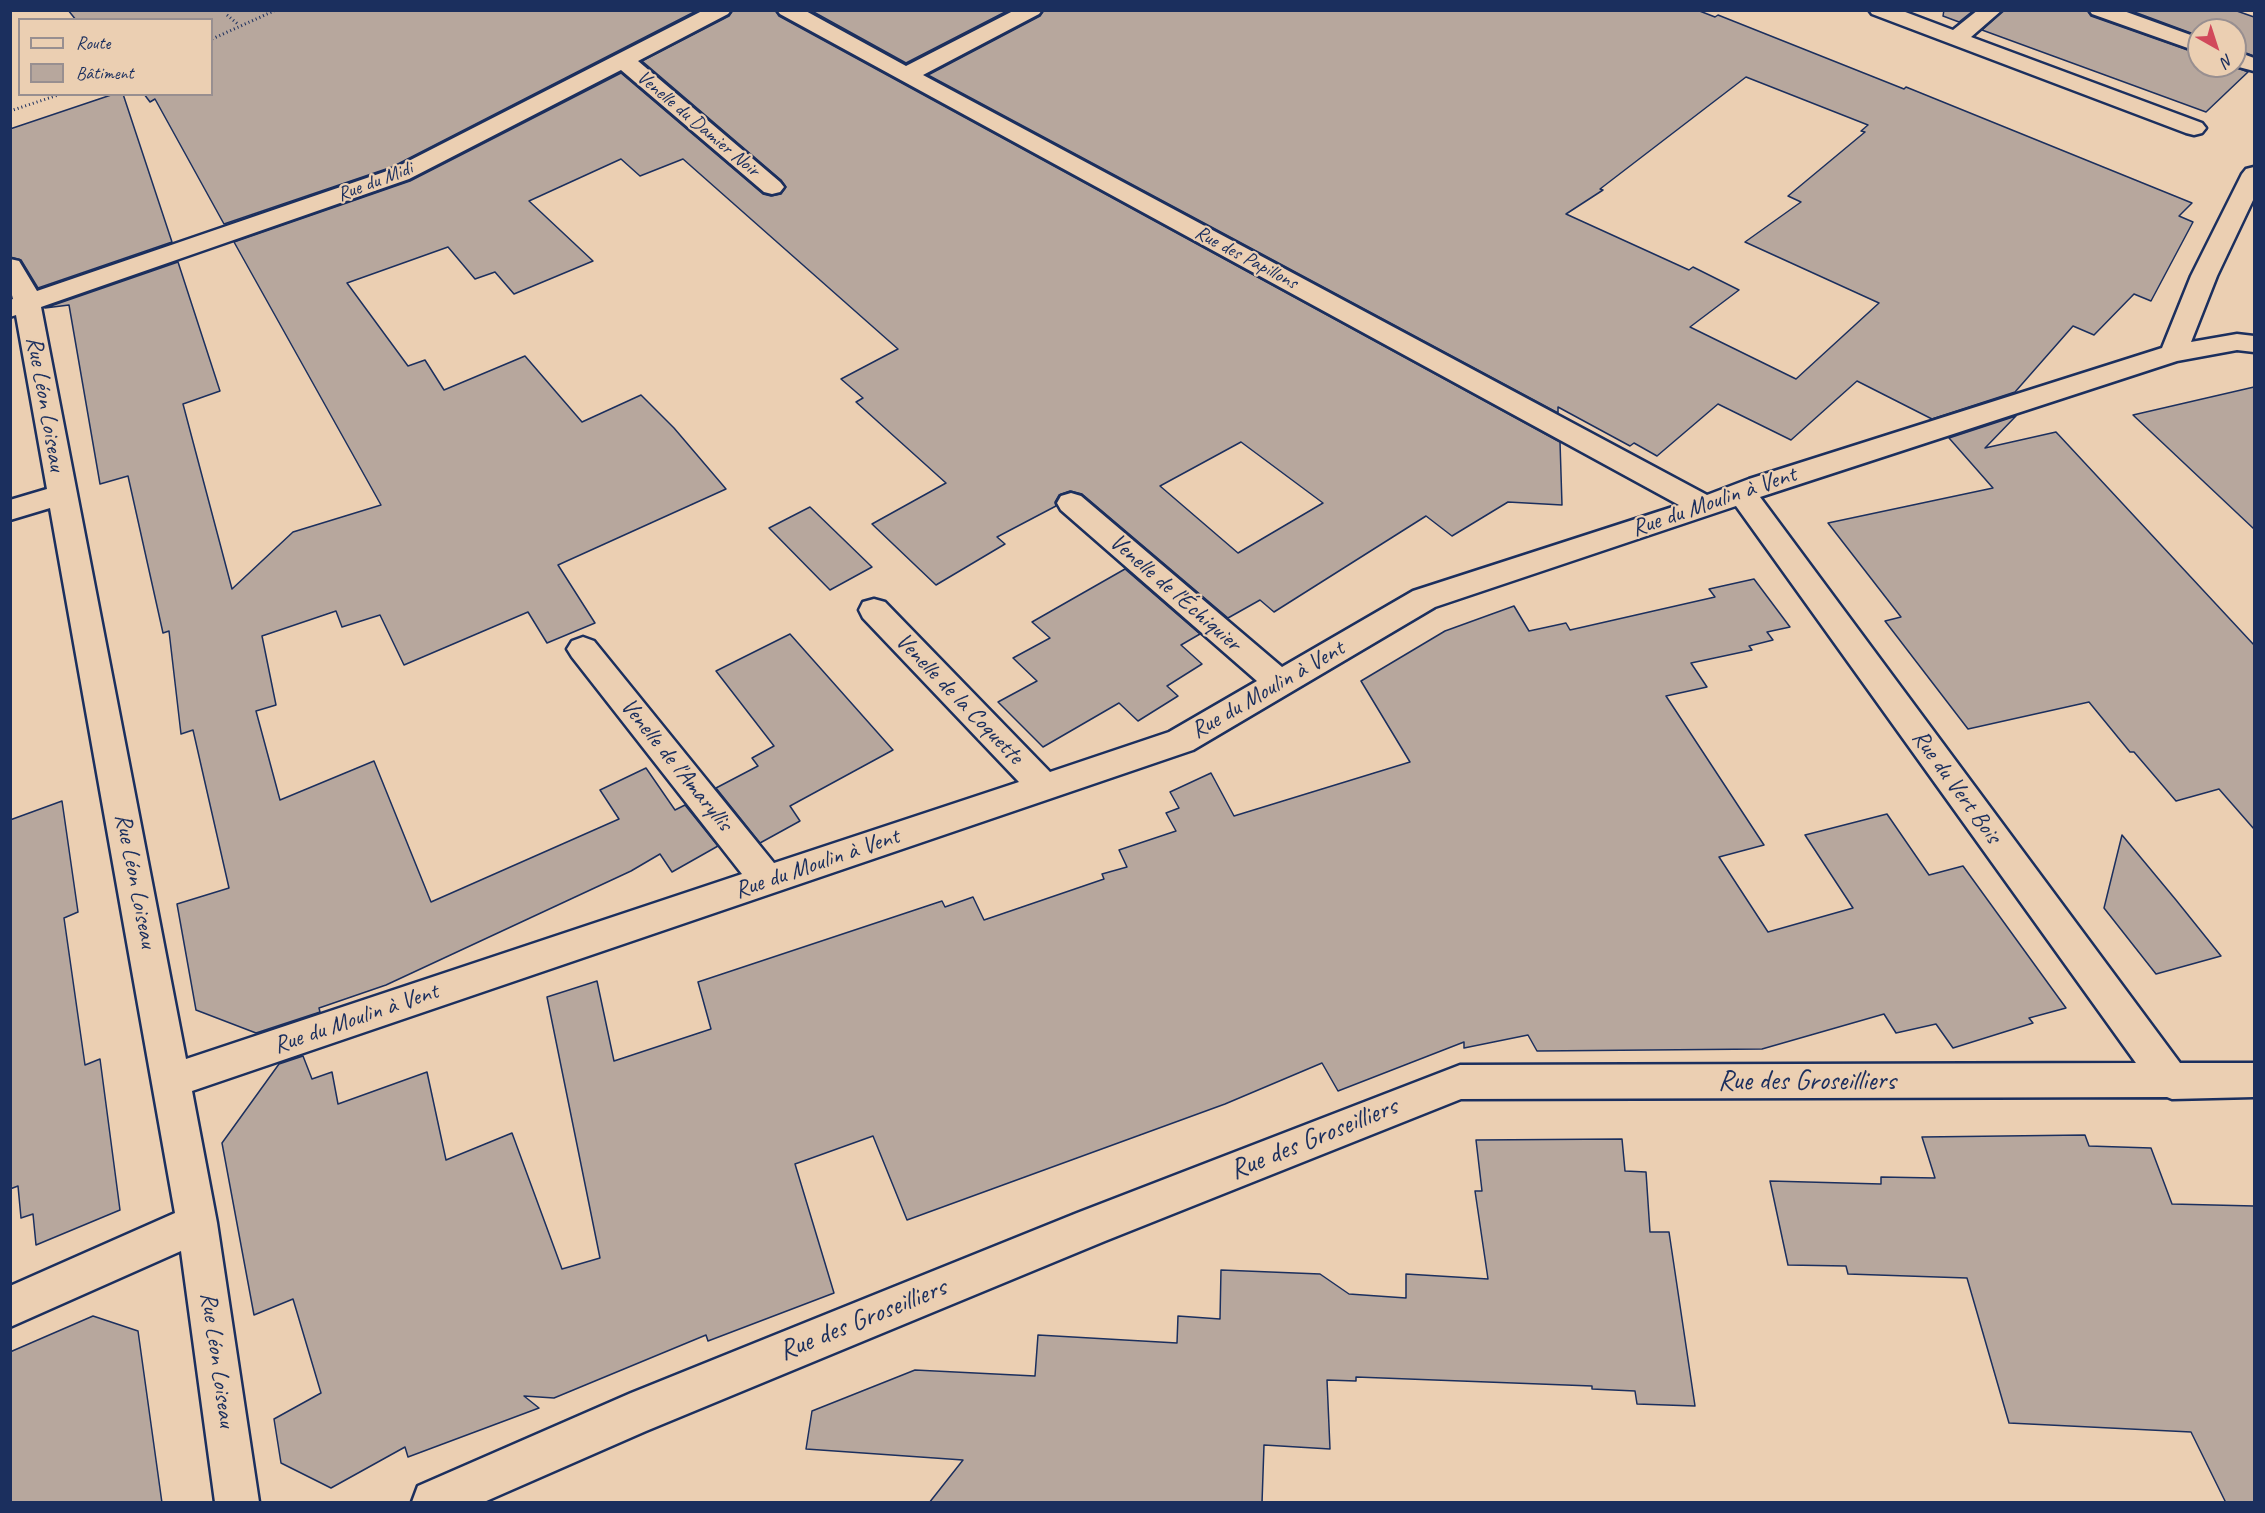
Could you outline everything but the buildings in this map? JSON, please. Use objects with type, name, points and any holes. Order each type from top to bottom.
[{"type":"street","name":"Rue du Midi","points":[[18,306],[401,174],[721,10]]},
{"type":"street","name":"Rue des Papillons","points":[[787,10],[1705,507]]},
{"type":"street","points":[[907,74],[1032,10]]},
{"type":"street","points":[[1879,10],[2194,128]]},
{"type":"street","points":[[1957,38],[1992,10]]},
{"type":"street","points":[[2099,10],[2187,41]]},
{"type":"street","name":"Venelle du Damier Noir","points":[[624,61],[772,187]]},
{"type":"street","points":[[2173,353],[2204,276],[2254,174]]},
{"type":"street","name":"Rue Léon Loiseau","points":[[10,266],[24,288],[18,306],[62,494],[172,1081],[197,1222],[237,1503]]},
{"type":"street","name":"Rue du Moulin à Vent","points":[[172,1081],[1181,741],[1424,599],[1705,507],[1741,492],[2173,353],[2237,342],[2254,344]]},
{"type":"street","name":"Rue du Vert Bois","points":[[1741,492],[2172,1082]]},
{"type":"street","points":[[10,510],[62,494]]},
{"type":"street","name":"Venelle de l'Échiquier","points":[[1071,503],[1280,683]]},
{"type":"street","name":"Venelle de la Coquette","points":[[874,610],[1044,787]]},
{"type":"street","name":"Venelle de l'Amaryllis","points":[[583,649],[768,880]]},
{"type":"street","name":"Rue des Groseilliers","points":[[434,1503],[631,1415],[1091,1227],[1460,1082],[2254,1080]]},
{"type":"street","points":[[10,1307],[197,1222]]},
{"type":"path","points":[[213,38],[276,10]]},
{"type":"path","points":[[227,15],[239,25]]},
{"type":"path","points":[[10,111],[55,96]]}]
